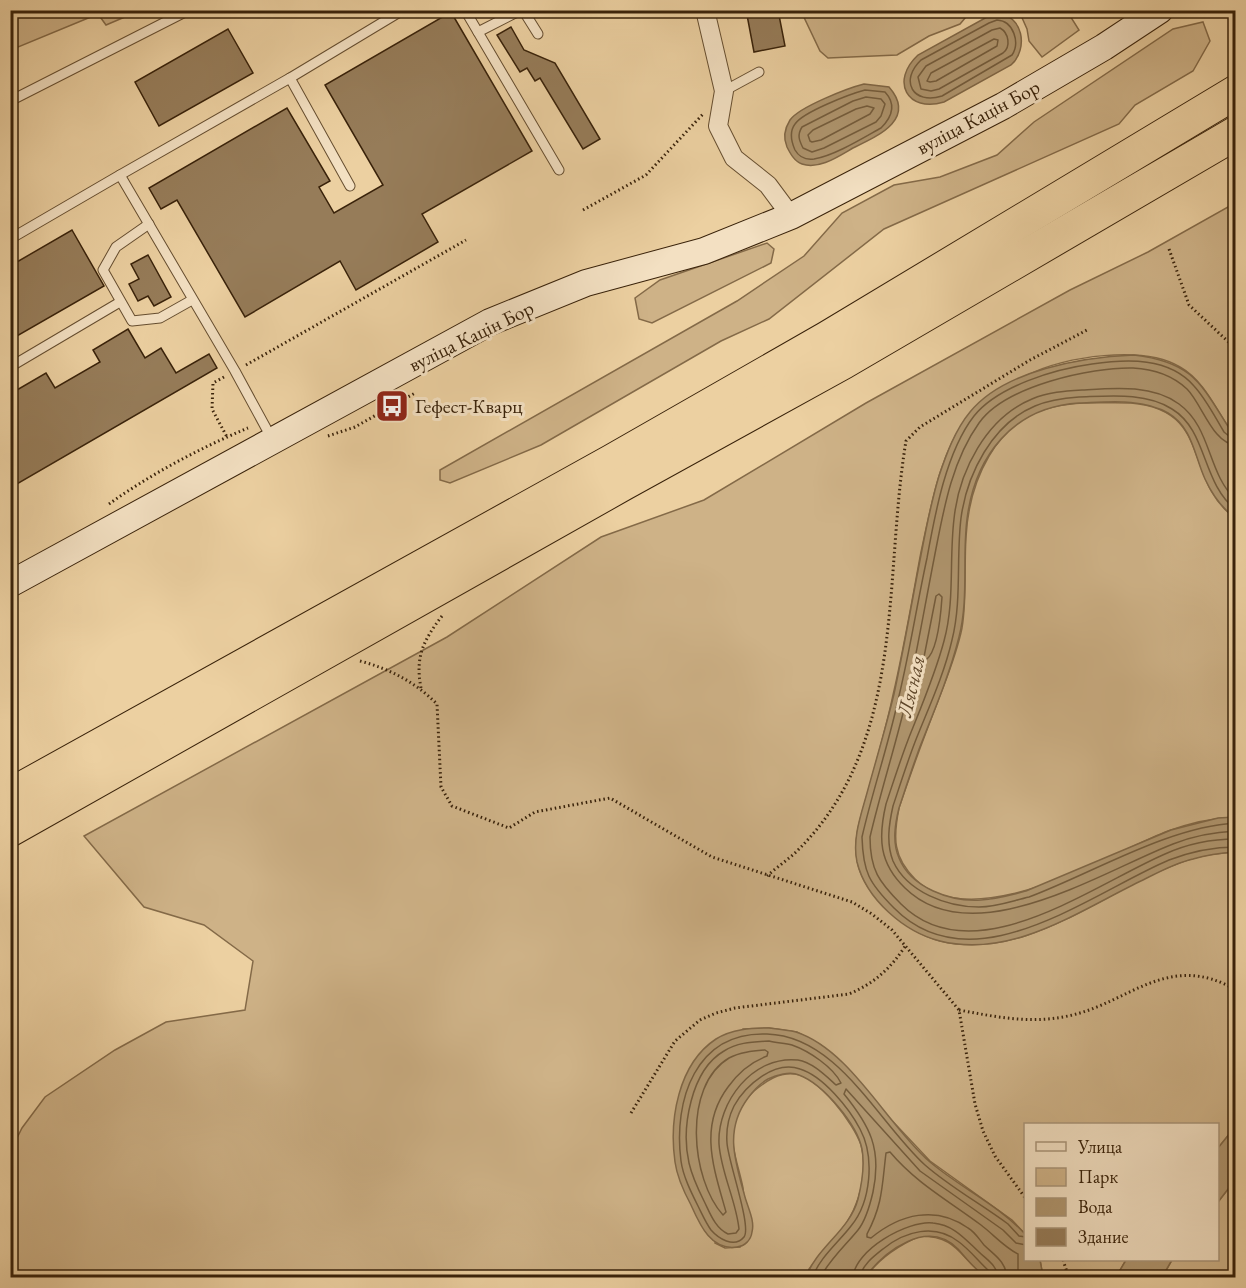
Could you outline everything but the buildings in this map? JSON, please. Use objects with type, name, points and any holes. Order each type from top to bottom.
[{"type":"highway","points":[[10,795],[612,461],[827,338],[1236,92]]},
{"type":"highway","points":[[10,830],[844,362],[1236,133]]},
{"type":"main road","name":"вуліца Кацін Бор","points":[[10,584],[490,322],[586,283],[704,250],[791,216],[1003,106],[1104,47],[1160,10]]},
{"type":"street","points":[[705,10],[724,91],[717,126],[734,158],[768,185],[791,216]]},
{"type":"lane","points":[[10,101],[189,10]]},
{"type":"lane","points":[[10,239],[290,78],[403,10]]},
{"type":"lane","points":[[465,10],[559,170]]},
{"type":"lane","points":[[478,32],[522,10],[538,34]]},
{"type":"lane","points":[[724,91],[759,72]]},
{"type":"lane","points":[[290,78],[350,186]]},
{"type":"lane","points":[[120,175],[235,371],[273,441]]},
{"type":"lane","points":[[149,224],[116,247],[103,270],[120,302],[132,321],[160,318],[192,300]]},
{"type":"lane","points":[[10,367],[120,302]]},
{"type":"path","points":[[584,210],[646,175],[724,91]]},
{"type":"path","points":[[270,352],[466,240]]},
{"type":"path","points":[[1169,249],[1189,304],[1236,349]]},
{"type":"path","points":[[767,876],[797,851],[829,813],[857,764],[868,735],[885,656],[906,441],[920,428],[1030,360],[1087,330]]},
{"type":"path","points":[[319,438],[355,427],[415,393]]},
{"type":"path","points":[[421,688],[418,663],[420,652],[432,629],[447,610]]},
{"type":"path","points":[[324,653],[371,664],[407,680],[421,688],[437,704],[441,787],[452,806],[509,828],[535,812],[610,798],[711,857],[767,876],[829,893],[852,902],[872,914],[906,945],[959,1010],[973,1095],[983,1131],[995,1156],[1024,1196]]},
{"type":"path","points":[[631,1113],[675,1041],[700,1020],[735,1008],[849,994],[882,976],[906,945]]},
{"type":"path","points":[[959,1010],[1027,1021],[1071,1016],[1094,1008],[1140,986],[1189,975],[1211,979],[1236,990]]},
{"type":"path","points":[[1063,1261],[1069,1278]]},
{"type":"green space","points":[[11,10],[139,11],[106,25],[98,14],[11,50]]},
{"type":"green space","points":[[801,10],[971,11],[960,24],[929,36],[897,55],[828,58],[820,51]]},
{"type":"green space","points":[[1019,11],[1067,11],[1079,30],[1042,57],[1029,41],[1027,29]]},
{"type":"green space","points":[[1203,22],[1210,41],[1193,71],[1135,105],[1119,124],[884,229],[769,319],[721,341],[541,445],[450,483],[440,480],[440,470],[737,301],[804,256],[842,213],[894,185],[940,177],[997,155],[1034,122],[1173,29]]},
{"type":"green space","points":[[1235,203],[1235,434],[1202,386],[1188,372],[1165,360],[1146,356],[1082,358],[1043,368],[1016,382],[968,416],[950,447],[937,481],[890,708],[860,819],[856,852],[861,873],[868,886],[877,899],[900,921],[940,941],[973,945],[1005,941],[1036,932],[1158,872],[1194,858],[1235,852],[1235,1127],[1219,1147],[1219,1123],[1024,1123],[1024,1233],[1012,1220],[930,1161],[821,1045],[797,1032],[769,1028],[743,1029],[715,1243],[725,1248],[740,1247],[744,1195],[734,1149],[733,1125],[744,1102],[763,1084],[784,1074],[795,1074],[814,1083],[834,1102],[851,1125],[861,1145],[863,1175],[856,1204],[847,1222],[809,1269],[806,1278],[11,1277],[10,1152],[22,1128],[45,1097],[115,1050],[166,1022],[245,1010],[253,961],[204,925],[144,907],[84,836],[447,637],[601,537],[704,500],[866,403],[1070,290],[1148,252]]},
{"type":"green space","points":[[767,243],[774,249],[771,263],[652,323],[639,319],[635,298],[660,280]]},
{"type":"green space","points":[[1131,403],[1157,408],[1175,419],[1186,432],[1208,485],[1219,502],[1235,518],[1235,817],[1176,828],[1076,872],[1005,896],[971,899],[940,895],[915,879],[902,863],[896,846],[896,829],[899,808],[952,665],[960,637],[964,605],[968,516],[980,475],[1001,439],[1015,425],[1033,414],[1053,407],[1072,404]]},
{"type":"green space","points":[[1235,1180],[1235,1277],[1162,1278],[1171,1261],[1219,1261],[1219,1201]]},
{"type":"green space","points":[[920,1236],[944,1240],[959,1250],[971,1264],[988,1277],[865,1278],[889,1253]]},
{"type":"green space","points":[[1040,1261],[1125,1261],[1116,1277],[1040,1278],[1042,1271]]},
{"type":"water","points":[[997,14],[1013,20],[1018,26],[1020,50],[1011,65],[944,102],[920,103],[912,99],[904,84],[905,75],[918,55],[987,17]]},
{"type":"water","points":[[864,84],[889,87],[897,98],[899,108],[897,117],[891,125],[873,138],[822,164],[808,165],[797,161],[789,152],[785,140],[790,120],[813,104]]},
{"type":"water","name":"Лясная","points":[[1134,355],[1154,358],[1182,369],[1210,398],[1235,434],[1235,518],[1211,490],[1183,426],[1158,408],[1136,403],[1113,402],[1079,403],[1056,407],[1035,414],[1017,425],[1001,439],[979,475],[971,496],[966,534],[964,608],[959,637],[947,677],[899,808],[895,827],[895,846],[905,868],[922,885],[945,896],[969,900],[993,899],[1026,891],[1171,830],[1218,818],[1235,817],[1235,852],[1204,856],[1173,865],[1070,917],[1020,938],[967,945],[926,937],[888,912],[869,889],[857,862],[856,836],[894,694],[929,516],[942,468],[960,427],[970,412],[1003,386],[1046,368],[1092,359]]},
{"type":"water","points":[[769,1028],[796,1032],[816,1041],[834,1055],[851,1071],[914,1147],[930,1162],[1003,1214],[1024,1233],[1024,1261],[1040,1261],[1042,1271],[1040,1277],[989,1278],[977,1270],[958,1249],[946,1240],[920,1237],[907,1242],[884,1257],[865,1277],[806,1277],[811,1266],[854,1210],[862,1181],[863,1155],[859,1139],[838,1106],[818,1087],[799,1075],[791,1073],[775,1076],[760,1085],[748,1098],[736,1122],[735,1158],[752,1219],[753,1228],[750,1238],[745,1244],[737,1247],[720,1245],[713,1241],[698,1221],[679,1179],[673,1146],[675,1111],[685,1078],[703,1050],[722,1036],[749,1029]]},
{"type":"water","points":[[1235,1127],[1235,1180],[1219,1201],[1219,1147]]},
{"type":"water","points":[[1125,1261],[1171,1261],[1162,1277],[1116,1277]]},
{"type":"place","name":"Гефест-Кварц","points":[[392,406]]}]
